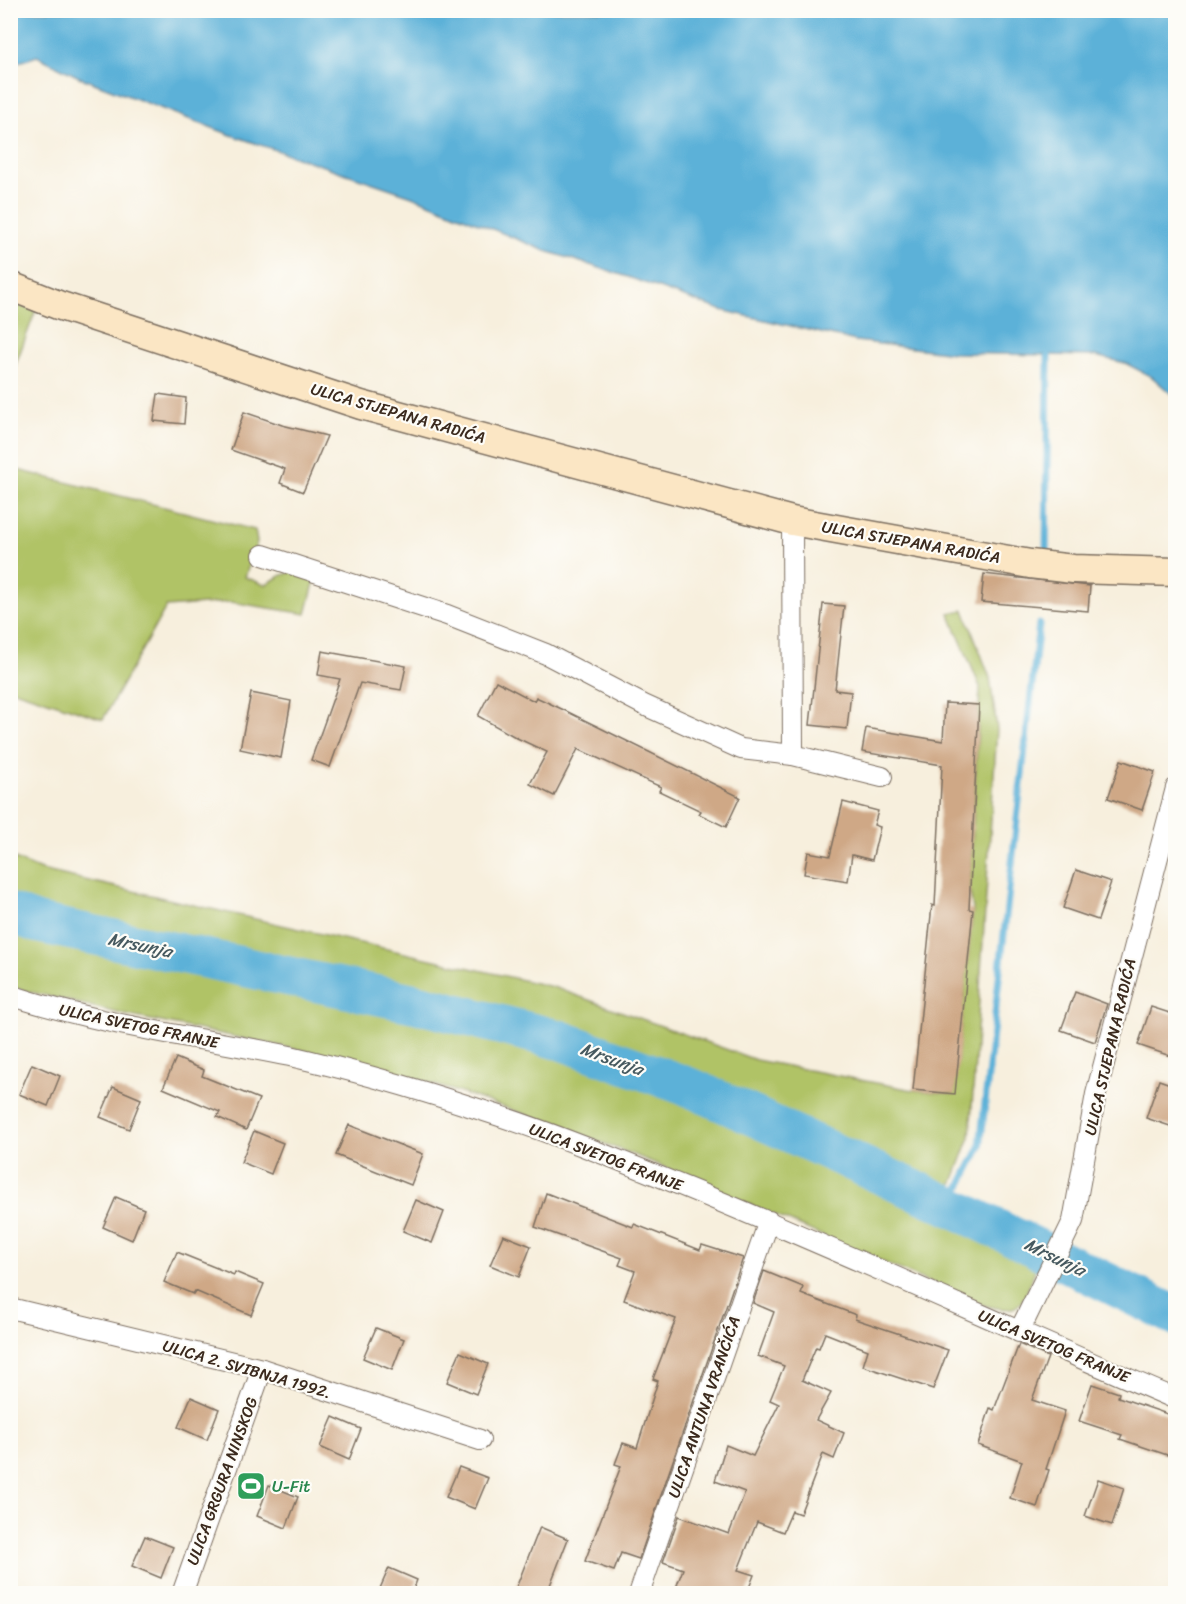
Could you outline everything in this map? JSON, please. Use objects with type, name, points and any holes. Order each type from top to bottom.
[{"type":"main road","name":"ULICA STJEPANA RADIĆA","points":[[10,286],[58,305],[361,405],[792,520],[1030,564],[1073,569],[1176,572]]},
{"type":"street","points":[[792,520],[793,755]]},
{"type":"street","points":[[264,555],[447,615],[546,654],[644,705],[741,749],[793,755],[882,777]]},
{"type":"street","name":"ULICA STJEPANA RADIĆA","points":[[1019,1332],[1073,1221],[1096,1094],[1176,789]]},
{"type":"street","name":"ULICA SVETOG FRANJE","points":[[10,995],[45,1006],[134,1026],[291,1057],[385,1080],[479,1109],[598,1152],[769,1221],[1176,1399]]},
{"type":"street","name":"ULICA ANTUNA VRANČIĆA","points":[[639,1593],[769,1221]]},
{"type":"street","name":"ULICA 2. SVIBNJA 1992.","points":[[10,1308],[262,1369],[480,1440]]},
{"type":"street","name":"ULICA GRGURA NINSKOG","points":[[182,1593],[262,1369]]},
{"type":"green space","points":[[11,301],[36,310],[12,374],[11,385]]},
{"type":"green space","points":[[10,468],[255,530],[257,542],[245,577],[265,585],[291,572],[315,580],[306,614],[231,602],[166,607],[103,719],[11,689]]},
{"type":"green space","points":[[964,610],[990,678],[997,729],[970,1137],[950,1190],[845,1141],[628,1047],[503,1009],[71,916],[11,899],[10,857],[41,870],[553,987],[756,1060],[913,1090],[954,1094],[973,910],[970,890],[980,687],[949,613]]},
{"type":"green space","points":[[11,932],[44,943],[331,1003],[541,1051],[682,1103],[1037,1265],[1020,1304],[1006,1309],[980,1304],[652,1162],[554,1124],[474,1097],[407,1076],[330,1056],[126,1015],[15,988],[11,986]]},
{"type":"water","points":[[10,11],[1175,11],[1175,397],[1152,377],[1125,363],[1095,356],[954,353],[856,341],[721,310],[546,251],[412,196],[231,135],[81,78],[37,56],[11,65]]},
{"type":"building","points":[[158,394],[186,398],[184,424],[154,421]]},
{"type":"building","points":[[244,412],[282,425],[327,436],[303,492],[280,483],[285,469],[231,450]]},
{"type":"building","points":[[984,574],[1090,586],[1088,611],[981,602]]},
{"type":"building","points":[[823,604],[844,606],[835,690],[851,692],[847,729],[810,725]]},
{"type":"building","points":[[322,651],[406,666],[401,690],[360,683],[330,767],[311,760],[340,679],[318,675]]},
{"type":"building","points":[[496,681],[534,701],[536,697],[566,711],[740,797],[726,827],[699,814],[701,811],[659,791],[661,787],[578,749],[554,796],[530,784],[547,752],[478,716]]},
{"type":"building","points":[[251,693],[291,701],[281,758],[240,749]]},
{"type":"building","points":[[945,703],[979,705],[969,909],[973,910],[955,1094],[913,1090],[932,905],[935,906],[942,765],[862,752],[866,728],[943,741]]},
{"type":"building","points":[[1121,760],[1155,772],[1142,810],[1108,798]]},
{"type":"building","points":[[843,802],[878,811],[874,825],[880,827],[872,860],[852,855],[848,881],[804,874],[808,852],[830,856]]},
{"type":"building","points":[[1076,870],[1111,882],[1098,920],[1063,908]]},
{"type":"building","points":[[1075,992],[1107,1004],[1095,1042],[1061,1030]]},
{"type":"building","points":[[1151,1007],[1176,1015],[1176,1058],[1138,1045]]},
{"type":"building","points":[[176,1058],[204,1070],[202,1076],[259,1099],[246,1130],[217,1117],[220,1112],[163,1088]]},
{"type":"building","points":[[32,1064],[60,1076],[48,1106],[19,1094]]},
{"type":"building","points":[[1159,1080],[1176,1086],[1176,1128],[1146,1118]]},
{"type":"building","points":[[113,1087],[141,1099],[129,1129],[100,1117]]},
{"type":"building","points":[[349,1125],[423,1154],[411,1185],[336,1155]]},
{"type":"building","points":[[254,1131],[283,1143],[271,1174],[241,1162]]},
{"type":"building","points":[[546,1193],[700,1250],[702,1245],[743,1258],[639,1559],[621,1553],[614,1571],[585,1561],[621,1466],[615,1464],[623,1443],[637,1448],[658,1381],[653,1379],[676,1319],[624,1300],[635,1271],[619,1265],[622,1258],[535,1227]]},
{"type":"building","points":[[116,1197],[144,1209],[132,1240],[103,1227]]},
{"type":"building","points":[[416,1200],[444,1212],[432,1243],[403,1231]]},
{"type":"building","points":[[503,1235],[531,1246],[519,1277],[490,1265]]},
{"type":"building","points":[[177,1252],[234,1275],[235,1272],[264,1284],[251,1315],[195,1291],[193,1294],[164,1282]]},
{"type":"building","points":[[764,1271],[803,1287],[801,1294],[856,1315],[855,1319],[948,1350],[933,1389],[863,1366],[868,1350],[825,1333],[819,1348],[816,1347],[802,1380],[831,1393],[816,1420],[844,1433],[834,1459],[823,1454],[800,1514],[792,1511],[783,1532],[757,1522],[738,1570],[754,1575],[747,1593],[674,1593],[683,1569],[663,1562],[679,1516],[729,1534],[745,1492],[715,1481],[726,1445],[753,1456],[779,1404],[770,1400],[784,1366],[758,1356],[774,1312],[753,1303]]},
{"type":"building","points":[[376,1328],[404,1339],[392,1370],[363,1358]]},
{"type":"building","points":[[1019,1344],[1048,1357],[1032,1400],[1065,1411],[1046,1469],[1049,1470],[1037,1507],[1010,1498],[1022,1461],[978,1445],[990,1408],[994,1410]]},
{"type":"building","points":[[460,1352],[488,1364],[476,1394],[447,1382]]},
{"type":"building","points":[[1092,1384],[1119,1393],[1118,1397],[1176,1417],[1176,1458],[1120,1439],[1122,1435],[1079,1421]]},
{"type":"building","points":[[191,1397],[219,1409],[207,1440],[178,1427]]},
{"type":"building","points":[[333,1417],[361,1429],[349,1460],[320,1447]]},
{"type":"building","points":[[459,1467],[488,1478],[475,1509],[446,1497]]},
{"type":"building","points":[[1098,1479],[1124,1488],[1112,1525],[1085,1516]]},
{"type":"building","points":[[269,1485],[298,1497],[286,1528],[257,1516]]},
{"type":"building","points":[[540,1527],[568,1539],[547,1593],[514,1593]]},
{"type":"building","points":[[145,1536],[173,1547],[161,1578],[132,1566]]},
{"type":"building","points":[[389,1568],[417,1580],[412,1593],[378,1593]]},
{"type":"waterway","points":[[1046,559],[1048,354]]},
{"type":"waterway","points":[[950,1206],[980,1147],[1039,624]]},
{"type":"waterway","name":"Mrsunja","points":[[10,913],[37,923],[419,1004],[560,1040],[694,1089],[950,1206],[1176,1316]]},
{"type":"place","name":"U-Fit","points":[[251,1486]]}]
